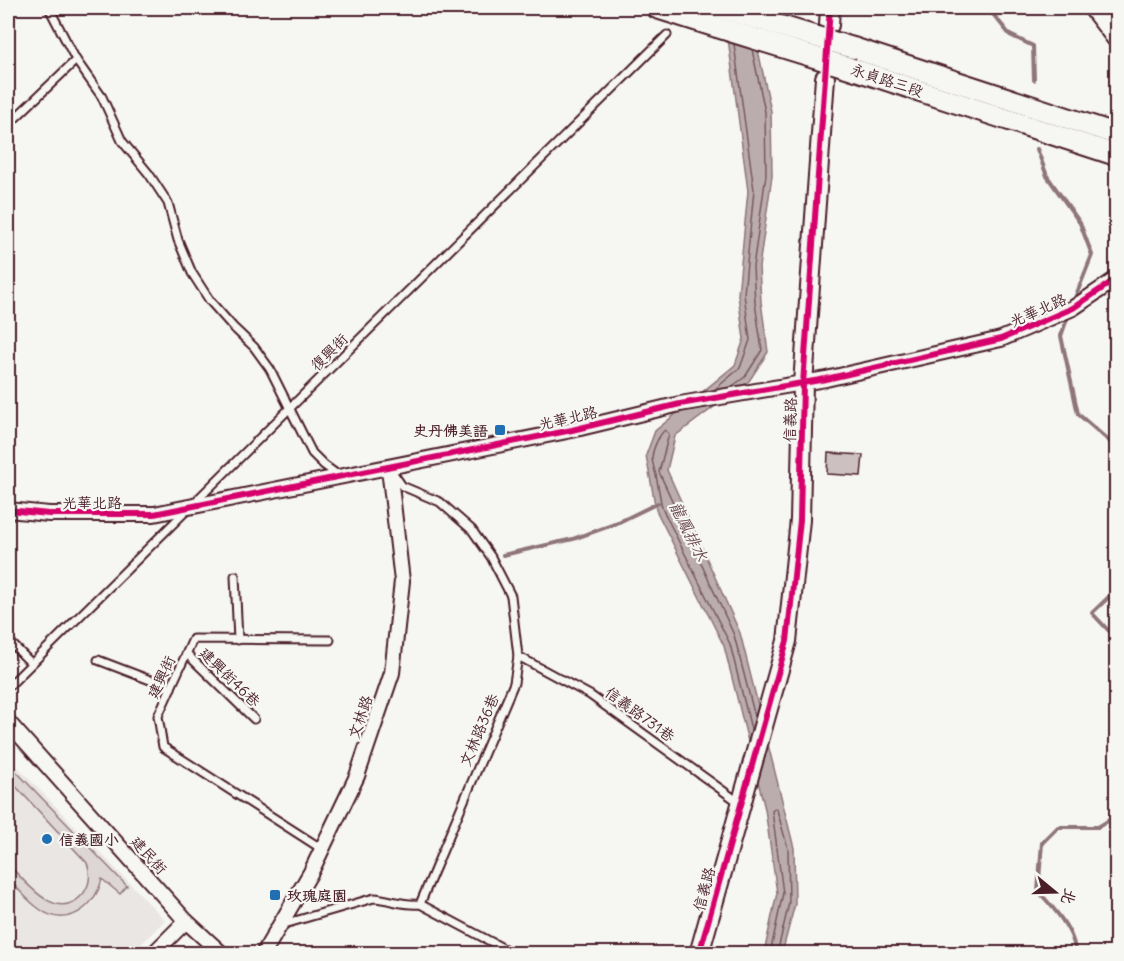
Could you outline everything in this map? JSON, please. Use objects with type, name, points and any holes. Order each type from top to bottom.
[{"type":"main road","name":"永貞路三段","points":[[657,8],[719,17],[853,48],[1116,134]]},
{"type":"main road","name":"永貞路三段","points":[[719,17],[853,69],[1116,155]]},
{"type":"street","points":[[1094,8],[1116,38]]},
{"type":"street","name":"信義路","points":[[699,954],[787,641],[800,520],[803,384],[825,78]]},
{"type":"street","name":"光華北路","points":[[8,510],[49,514],[154,514],[572,430],[680,404],[803,384],[1001,339],[1073,308],[1116,279]]},
{"type":"street","name":"文林路","points":[[263,954],[322,849],[357,776],[392,673],[402,581],[389,468]]},
{"type":"street","name":"建民街","points":[[8,722],[186,921],[222,954]]},
{"type":"street","points":[[153,954],[186,921]]},
{"type":"lane","points":[[49,8],[76,60],[102,98],[122,141],[149,174],[168,203],[178,240],[192,273],[210,301],[254,347],[270,369],[312,453],[341,478]]},
{"type":"lane","name":"復興街","points":[[8,687],[30,662],[45,650],[290,410],[667,35]]},
{"type":"lane","points":[[8,125],[76,60]]},
{"type":"lane","name":"文林路36巷","points":[[389,468],[402,486],[440,502],[472,531],[491,556],[511,596],[518,656],[514,683],[420,904]]},
{"type":"lane","points":[[235,576],[238,640]]},
{"type":"lane","name":"建興街","points":[[322,849],[163,747],[158,716],[193,639],[330,640]]},
{"type":"lane","points":[[8,640],[30,662]]},
{"type":"lane","name":"建興街46巷","points":[[187,654],[255,719]]},
{"type":"lane","name":"信義路731巷","points":[[518,656],[590,695],[741,803]]},
{"type":"lane","points":[[98,660],[171,688]]},
{"type":"lane","points":[[281,925],[374,898],[388,899],[406,905],[420,904],[514,954]]},
{"type":"shaded area","name":"信義國小","points":[[8,757],[165,920],[132,953],[8,953]]},
{"type":"shaded area","points":[[8,763],[127,886],[120,894],[102,879],[93,899],[86,907],[78,913],[59,917],[38,908],[8,878],[8,864],[42,897],[52,903],[63,905],[73,902],[83,894],[87,887],[89,871],[87,863],[8,778]]},
{"type":"water","name":"龍鳳排水","points":[[724,8],[749,8],[771,111],[772,176],[759,267],[768,352],[749,381],[675,436],[667,470],[740,633],[794,848],[795,904],[782,953],[764,953],[777,893],[765,809],[724,646],[656,510],[646,455],[655,431],[735,365],[744,339],[738,295],[748,191]]},
{"type":"building","points":[[828,453],[863,455],[861,476],[827,474]]},
{"type":"waterway","points":[[988,8],[1010,35],[1033,46],[1034,80]]},
{"type":"waterway","points":[[1037,149],[1047,176],[1080,223],[1092,255],[1073,303]]},
{"type":"waterway","points":[[1069,313],[1061,336],[1078,414],[1116,447]]},
{"type":"waterway","points":[[503,555],[573,539],[615,524],[658,503]]},
{"type":"waterway","points":[[1116,590],[1092,613],[1116,636]]},
{"type":"waterway","points":[[1075,954],[1072,937],[1067,928],[1038,891],[1042,843],[1058,827],[1098,827],[1116,816]]},
{"type":"cycle path","points":[[699,954],[787,641],[800,520],[803,384],[830,8]]},
{"type":"cycle path","points":[[8,510],[49,514],[154,514],[572,430],[680,404],[826,379],[1001,339],[1073,308],[1116,279]]},
{"type":"place","name":"史丹佛美語","points":[[500,430]]},
{"type":"place","name":"信義國小","points":[[47,839]]},
{"type":"place","name":"玫瑰庭園","points":[[275,895]]}]
